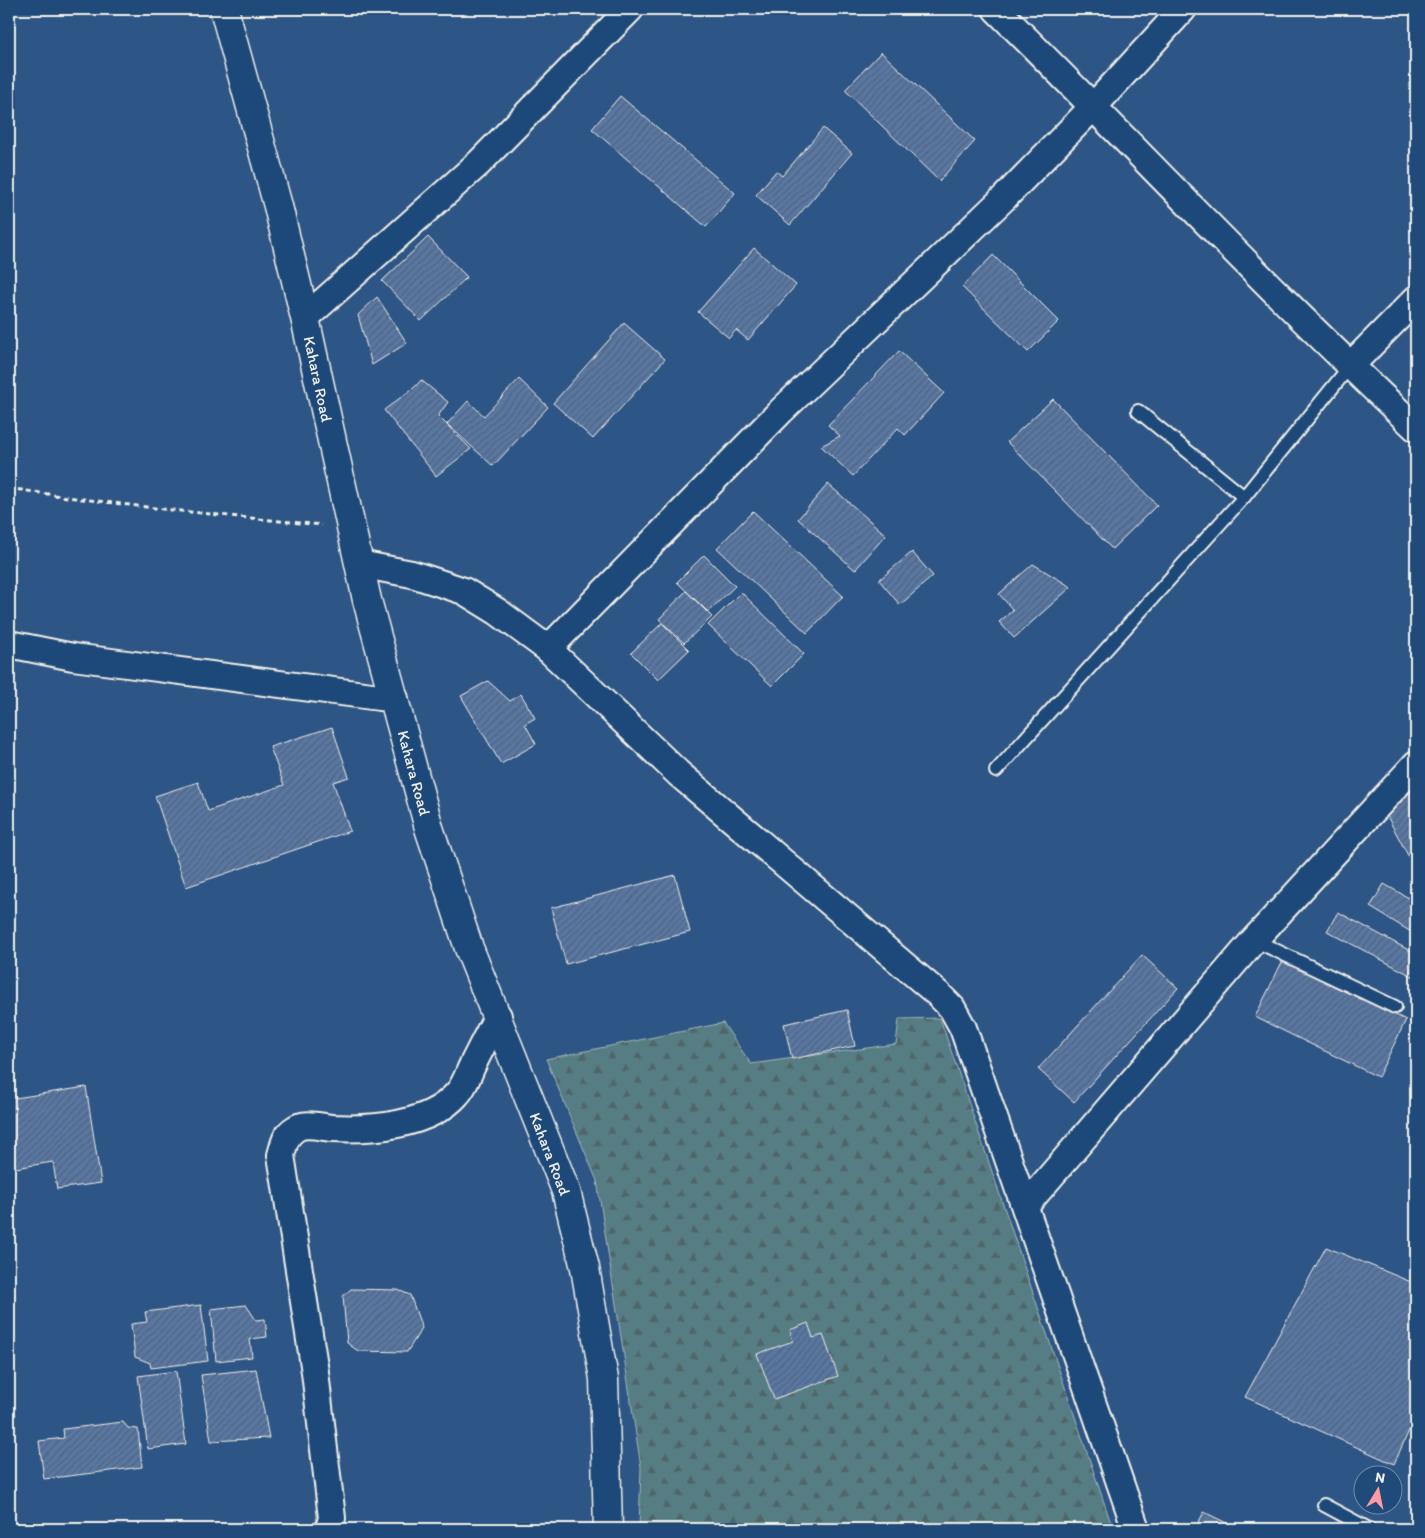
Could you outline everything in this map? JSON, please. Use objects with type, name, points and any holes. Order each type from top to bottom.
[{"type":"street","name":"Kahara Road","points":[[224,9],[278,206],[305,318],[367,600],[429,828],[448,890],[469,948],[498,1016],[566,1191],[585,1268],[604,1379],[608,1529]]},
{"type":"street","points":[[305,318],[479,163],[630,9]]},
{"type":"street","points":[[996,9],[1350,366],[1416,428]]},
{"type":"street","points":[[548,649],[781,411],[1005,197],[1094,106],[1183,9]]},
{"type":"street","points":[[1350,366],[1416,299]]},
{"type":"street","points":[[359,564],[412,574],[464,591],[498,612],[548,649],[679,774],[930,987],[952,1008],[963,1028],[1136,1529]]},
{"type":"street","points":[[9,644],[73,657],[395,699]]},
{"type":"street","points":[[1025,1206],[1254,940],[1416,764]]},
{"type":"street","points":[[329,1529],[332,1518],[316,1382],[281,1155],[286,1137],[296,1127],[361,1129],[387,1126],[406,1122],[438,1109],[457,1094],[465,1082],[498,1016]]},
{"type":"lane","points":[[996,771],[1244,497],[1350,366]]},
{"type":"lane","points":[[1138,410],[1244,497]]},
{"type":"lane","points":[[1254,940],[1395,1007]]},
{"type":"lane","points":[[1324,1505],[1369,1529]]},
{"type":"path","points":[[9,488],[197,513],[352,528]]},
{"type":"green space","points":[[940,1018],[1113,1529],[639,1529],[641,1467],[597,1181],[546,1059],[723,1023],[751,1064],[896,1044],[899,1019]]},
{"type":"building","points":[[881,52],[975,141],[939,181],[845,90]]},
{"type":"building","points":[[620,96],[735,193],[706,227],[592,129]]},
{"type":"building","points":[[823,128],[852,153],[790,225],[756,195],[776,171],[782,176]]},
{"type":"building","points":[[428,237],[467,277],[421,321],[382,281]]},
{"type":"building","points":[[754,248],[796,285],[748,340],[736,330],[729,338],[698,312]]},
{"type":"building","points":[[993,255],[1059,321],[1028,352],[962,287]]},
{"type":"building","points":[[377,297],[407,343],[372,365],[358,315]]},
{"type":"building","points":[[624,323],[665,359],[593,439],[553,403]]},
{"type":"building","points":[[899,351],[944,393],[905,435],[898,428],[853,476],[821,446],[840,436],[828,425]]},
{"type":"building","points":[[519,379],[548,407],[493,466],[447,424],[468,401],[484,416]]},
{"type":"building","points":[[421,380],[448,402],[438,416],[471,449],[436,476],[384,410],[416,386]]},
{"type":"building","points":[[1053,399],[1157,505],[1112,549],[1007,442]]},
{"type":"building","points":[[828,484],[886,535],[855,570],[798,519]]},
{"type":"building","points":[[753,511],[843,596],[807,633],[717,548]]},
{"type":"building","points":[[912,552],[933,576],[900,605],[879,580]]},
{"type":"building","points":[[704,555],[735,586],[708,612],[677,582]]},
{"type":"building","points":[[1033,564],[1071,587],[1014,638],[999,622],[1013,610],[999,594]]},
{"type":"building","points":[[686,591],[712,617],[684,643],[659,619]]},
{"type":"building","points":[[741,592],[804,654],[772,686],[708,625]]},
{"type":"building","points":[[662,623],[689,650],[658,680],[631,653]]},
{"type":"building","points":[[488,681],[510,701],[521,694],[535,718],[525,724],[536,744],[501,764],[461,696]]},
{"type":"building","points":[[332,727],[349,777],[333,782],[350,831],[186,887],[155,796],[198,782],[208,811],[284,785],[270,747]]},
{"type":"building","points":[[1416,784],[1416,856],[1411,861],[1387,816]]},
{"type":"building","points":[[675,875],[690,932],[566,964],[551,908]]},
{"type":"building","points":[[1384,884],[1416,902],[1416,935],[1370,907]]},
{"type":"building","points":[[1338,912],[1416,954],[1416,978],[1327,931]]},
{"type":"building","points":[[1142,955],[1178,988],[1074,1102],[1038,1069]]},
{"type":"building","points":[[1283,960],[1406,1020],[1378,1077],[1255,1017]]},
{"type":"building","points":[[847,1010],[855,1046],[792,1059],[784,1024]]},
{"type":"building","points":[[86,1087],[101,1183],[57,1189],[53,1162],[9,1169],[9,1099]]},
{"type":"building","points":[[1326,1247],[1416,1284],[1416,1415],[1394,1464],[1245,1397]]},
{"type":"building","points":[[351,1289],[398,1290],[410,1295],[422,1328],[407,1352],[358,1351],[347,1343],[343,1296]]},
{"type":"building","points":[[201,1305],[208,1361],[151,1368],[150,1363],[135,1357],[131,1324],[147,1322],[145,1312]]},
{"type":"building","points":[[246,1305],[256,1320],[265,1319],[267,1337],[250,1339],[252,1357],[216,1361],[211,1309]]},
{"type":"building","points":[[808,1323],[813,1338],[823,1335],[838,1376],[774,1399],[757,1354],[793,1341],[790,1330]]},
{"type":"building","points":[[256,1369],[269,1438],[211,1441],[201,1375]]},
{"type":"building","points":[[176,1371],[186,1444],[148,1449],[138,1376]]},
{"type":"building","points":[[123,1422],[128,1428],[138,1429],[142,1467],[44,1479],[39,1441],[64,1438],[63,1429]]},
{"type":"building","points":[[1204,1512],[1239,1529],[1195,1529]]}]
